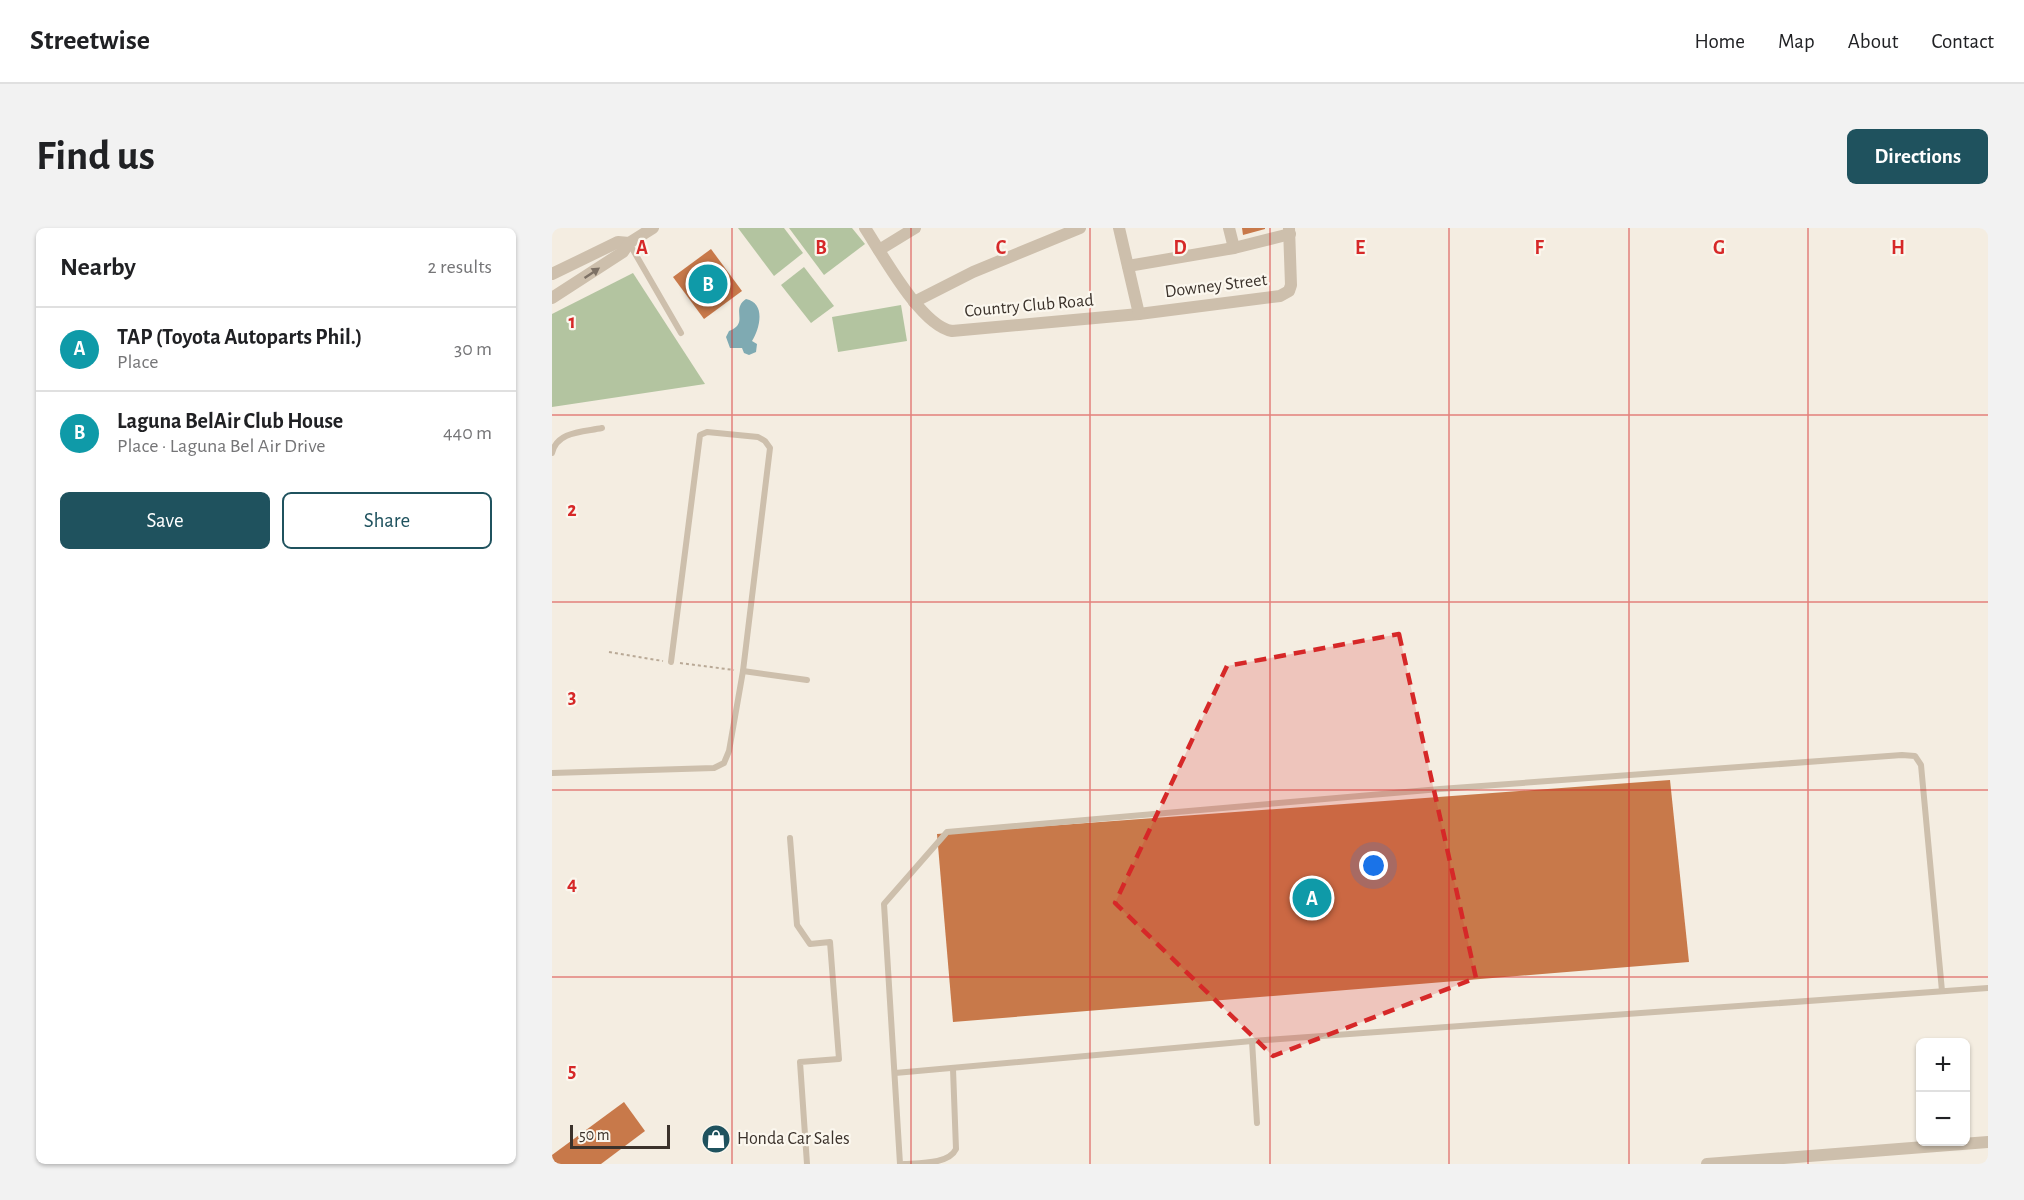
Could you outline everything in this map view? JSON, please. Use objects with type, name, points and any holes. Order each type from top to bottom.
[{"type":"street","points":[[552,298],[623,252],[629,243],[653,228]]},
{"type":"street","name":"Country Club Road","points":[[865,228],[914,302],[944,330],[1139,314]]},
{"type":"street","points":[[879,250],[915,228]]},
{"type":"street","points":[[914,302],[973,272],[1080,228]]},
{"type":"street","points":[[1119,228],[1139,314]]},
{"type":"street","points":[[1229,228],[1234,248]]},
{"type":"street","points":[[1128,266],[1234,248],[1289,231]]},
{"type":"street","name":"Downey Street","points":[[1139,314],[1280,296],[1289,291],[1291,285],[1289,231]]},
{"type":"street","points":[[552,274],[618,242],[629,243]]},
{"type":"street","points":[[1707,1164],[1988,1142]]},
{"type":"lane","points":[[629,243],[681,333]]},
{"type":"lane","points":[[552,453],[554,444],[562,437],[602,428]]},
{"type":"lane","points":[[552,773],[714,768],[724,763],[729,751],[743,671],[770,448],[765,441],[758,438],[707,432],[700,435],[671,662]]},
{"type":"lane","points":[[743,671],[807,680]]},
{"type":"lane","points":[[952,1069],[956,1149],[953,1156],[947,1161],[902,1164],[884,904],[947,832],[1440,789],[1902,755],[1914,756],[1921,765],[1942,991]]},
{"type":"lane","points":[[790,838],[796,925],[810,944],[830,942],[839,1059],[800,1062],[807,1164]]},
{"type":"lane","points":[[895,1073],[1252,1041],[1988,988]]},
{"type":"lane","points":[[1252,1041],[1257,1123]]},
{"type":"highlighted area","points":[[1399,634],[1476,978],[1273,1056],[1115,903],[1227,666]]},
{"type":"green space","points":[[738,228],[784,228],[803,253],[774,276]]},
{"type":"green space","points":[[789,228],[852,228],[865,244],[824,275]]},
{"type":"green space","points":[[804,267],[834,306],[811,323],[781,285]]},
{"type":"green space","points":[[633,273],[705,384],[552,407],[552,314]]},
{"type":"green space","points":[[901,305],[907,341],[838,352],[832,317]]},
{"type":"water","points":[[746,299],[756,305],[760,317],[752,341],[757,344],[756,352],[749,355],[744,353],[742,348],[730,348],[726,337],[729,331],[738,324],[740,308]]},
{"type":"building","points":[[1242,228],[1265,228],[1265,229],[1243,235]]},
{"type":"building","points":[[711,249],[742,291],[704,319],[673,277]]},
{"type":"building","points":[[1670,780],[1689,962],[953,1022],[937,834]]},
{"type":"building","points":[[624,1102],[645,1131],[601,1164],[552,1164],[552,1155]]},
{"type":"place","name":"Laguna BelAir Club House","points":[[708,284]]},
{"type":"place","name":"TAP (Toyota Autoparts Phil.)","points":[[1312,898]]},
{"type":"place","name":"Honda Car Sales","points":[[716,1139]]}]
